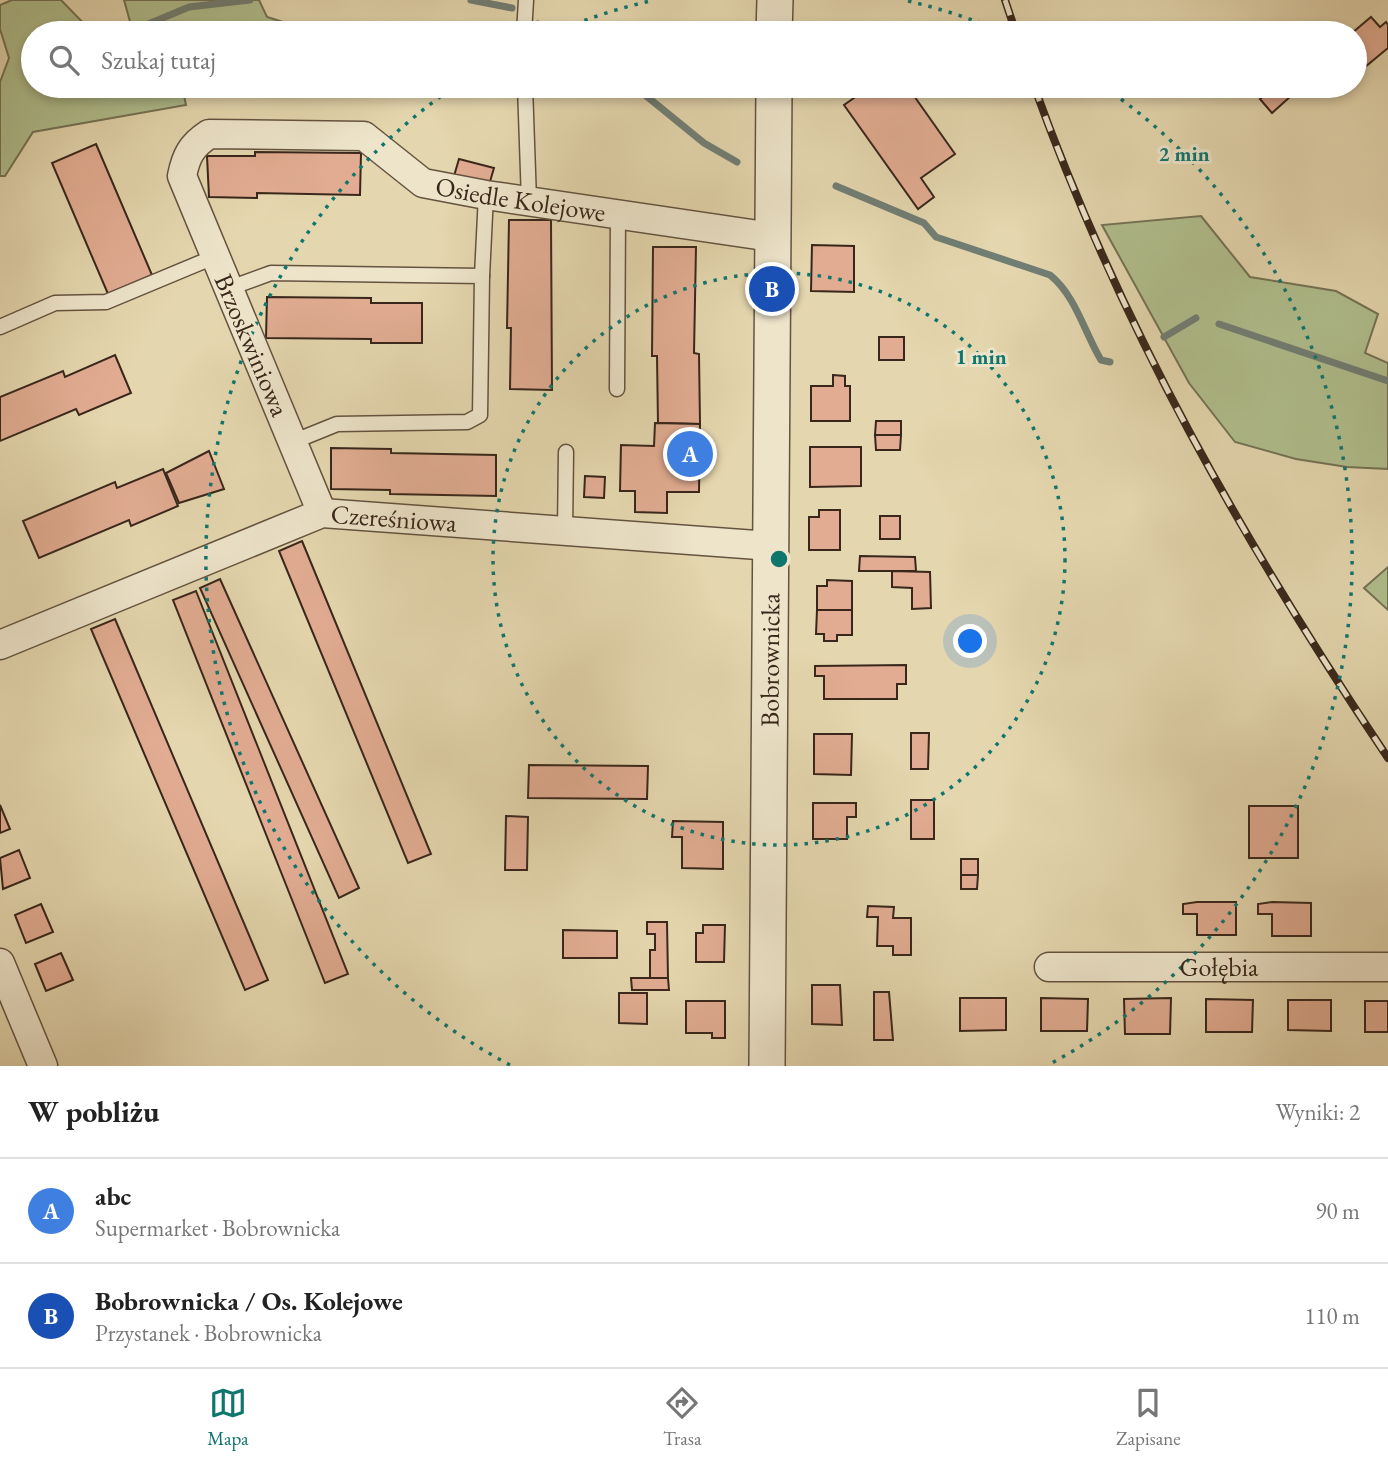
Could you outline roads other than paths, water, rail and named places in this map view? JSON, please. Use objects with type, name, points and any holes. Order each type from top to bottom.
[{"type":"street","points":[[774,21],[775,0]]},
{"type":"street","name":"Bobrownicka","points":[[767,1066],[774,98]]},
{"type":"street","name":"Osiedle Kolejowe","points":[[182,176],[186,156],[196,143],[209,134],[364,136],[423,183],[486,195],[772,237]]},
{"type":"street","name":"Brzoskwiniowa","points":[[182,176],[214,257],[295,441],[322,513]]},
{"type":"street","name":"Czereśniowa","points":[[0,645],[322,513],[771,546]]},
{"type":"street","points":[[0,963],[43,1066]]},
{"type":"street","name":"Gołębia","points":[[1049,967],[1388,967]]},
{"type":"lane","points":[[525,21],[526,0]]},
{"type":"lane","points":[[526,98],[529,201]]},
{"type":"lane","points":[[295,441],[337,424],[467,422],[480,415],[486,195]]},
{"type":"lane","points":[[617,390],[618,213]]},
{"type":"lane","points":[[0,327],[55,303],[106,302],[214,257]]},
{"type":"lane","points":[[228,289],[271,273],[482,276]]},
{"type":"lane","points":[[565,530],[566,452]]},
{"type":"waterway","points":[[156,21],[189,7],[250,0]]},
{"type":"waterway","points":[[471,0],[512,8]]},
{"type":"waterway","points":[[649,98],[704,143],[737,162]]},
{"type":"waterway","points":[[836,186],[924,223],[936,237],[1050,275],[1067,293],[1101,360],[1110,362]]},
{"type":"waterway","points":[[1164,337],[1196,318]]},
{"type":"waterway","points":[[1219,324],[1388,381]]},
{"type":"railway","points":[[1005,0],[1012,21]]},
{"type":"railway","points":[[1039,98],[1106,264],[1190,433],[1284,597],[1388,758]]},
{"type":"place","name":"Bobrownicka / Os. Kolejowe","points":[[772,289]]},
{"type":"place","name":"abc","points":[[690,454]]}]
